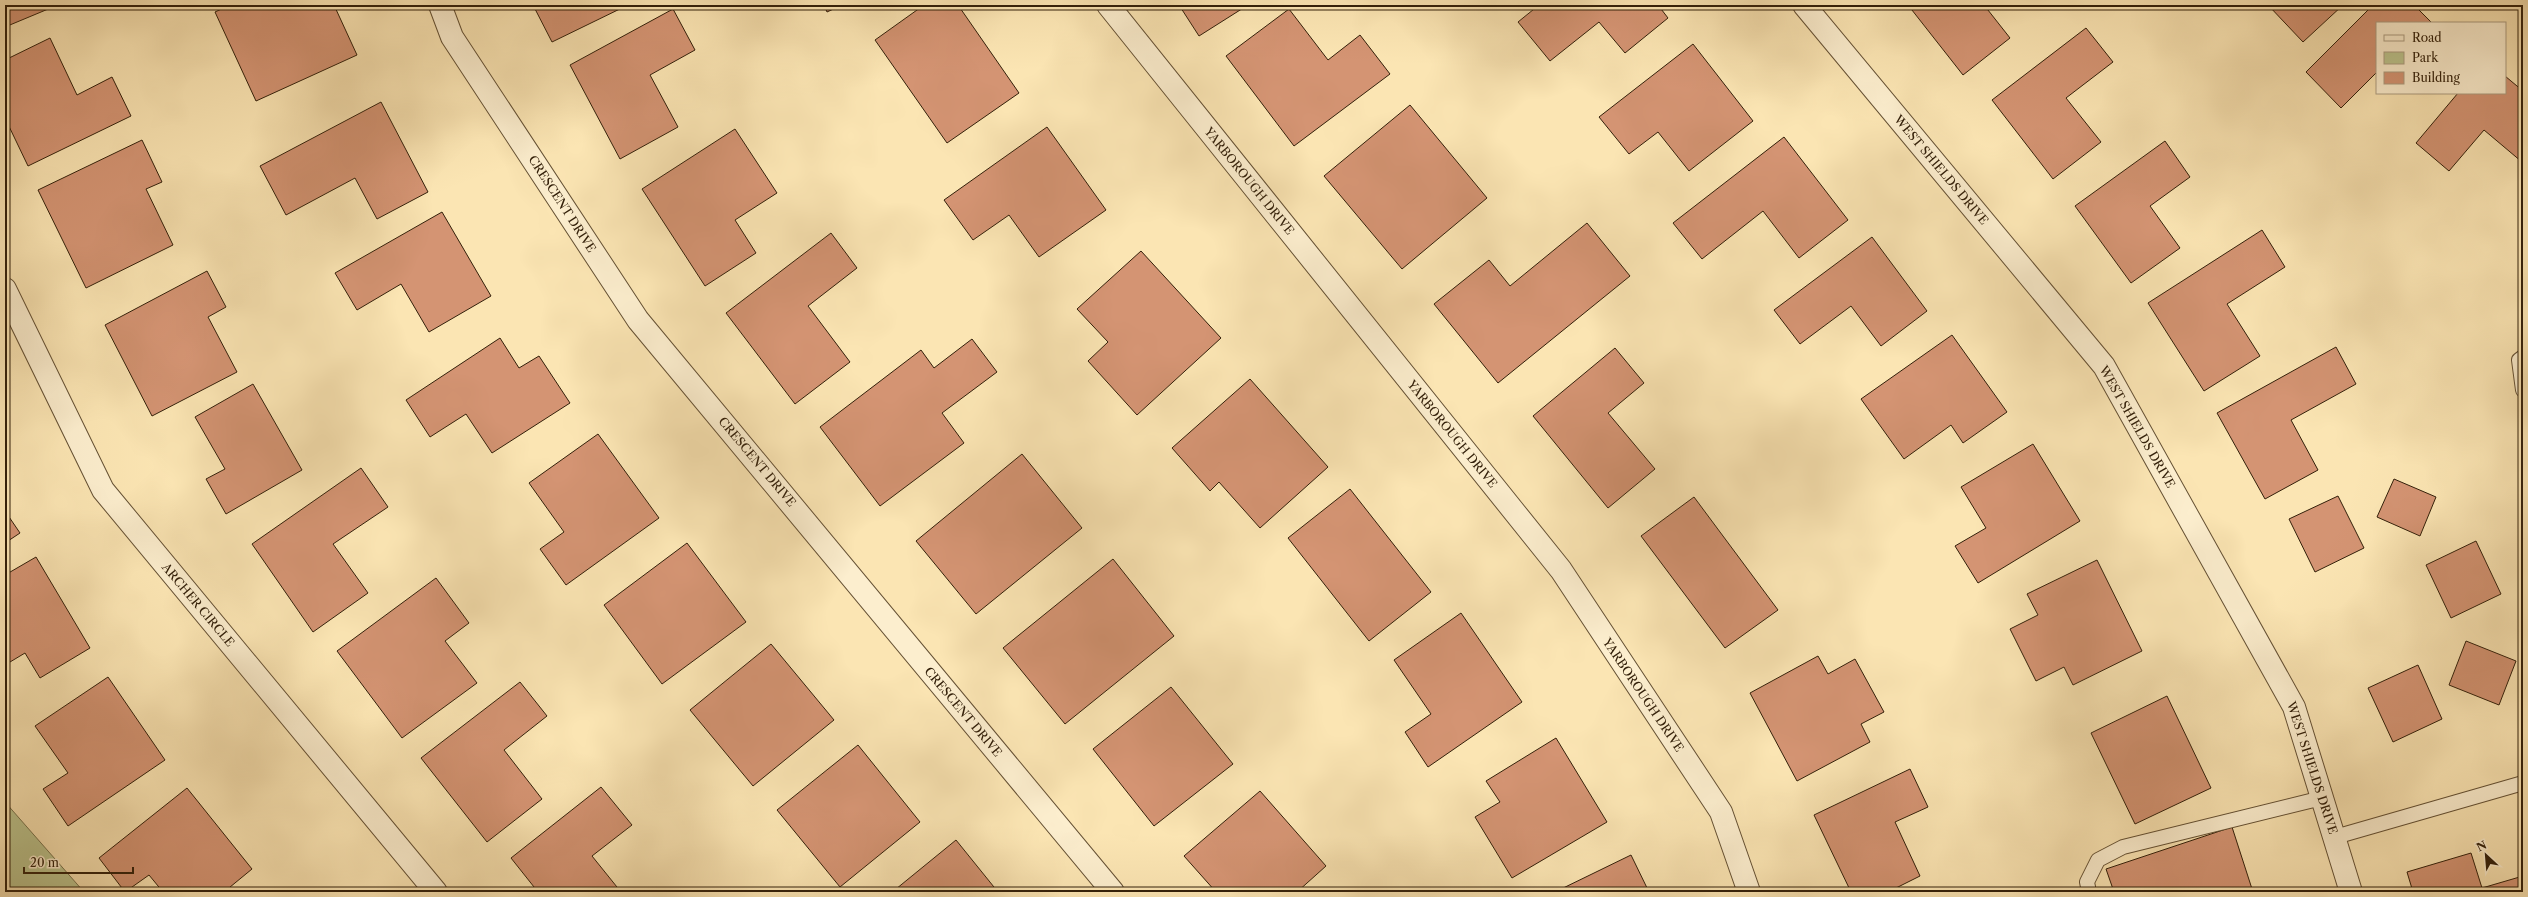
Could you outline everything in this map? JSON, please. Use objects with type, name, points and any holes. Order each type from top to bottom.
[{"type":"street","name":"CRESCENT DRIVE","points":[[440,5],[452,37],[638,320],[1113,892]]},
{"type":"street","name":"YARBOROUGH DRIVE","points":[[1108,5],[1561,570],[1721,812],[1749,892]]},
{"type":"street","name":"WEST SHIELDS DRIVE","points":[[1804,5],[2104,366],[2294,707],[2351,892]]},
{"type":"street","name":"ARCHER CIRCLE","points":[[5,289],[103,490],[436,892]]},
{"type":"lane","points":[[2523,357],[2519,360],[2523,390]]},
{"type":"lane","points":[[2334,837],[2523,783]]},
{"type":"lane","points":[[2088,887],[2098,860],[2123,847],[2322,798]]},
{"type":"green space","points":[[5,802],[84,892],[5,892]]},
{"type":"building","points":[[5,5],[53,5],[53,7],[5,27]]},
{"type":"building","points":[[230,5],[334,5],[357,55],[256,101],[215,12]]},
{"type":"building","points":[[533,5],[628,5],[552,42]]},
{"type":"building","points":[[824,5],[842,5],[827,12]]},
{"type":"building","points":[[924,5],[958,5],[1019,93],[947,143],[875,40]]},
{"type":"building","points":[[1179,5],[1248,5],[1199,36]]},
{"type":"building","points":[[1539,5],[1658,5],[1668,18],[1625,53],[1599,22],[1550,61],[1518,22]]},
{"type":"building","points":[[1908,5],[1984,5],[2010,38],[1963,75]]},
{"type":"building","points":[[2268,5],[2343,5],[2303,42]]},
{"type":"building","points":[[2373,5],[2414,5],[2431,22],[2376,22],[2376,73],[2341,108],[2306,72]]},
{"type":"building","points":[[673,9],[695,50],[650,75],[678,127],[620,159],[570,65]]},
{"type":"building","points":[[1289,9],[1328,60],[1360,35],[1390,74],[1294,146],[1226,56]]},
{"type":"building","points":[[2086,28],[2113,62],[2066,98],[2101,142],[2053,179],[1992,100]]},
{"type":"building","points":[[50,38],[77,95],[112,77],[131,116],[28,166],[5,118],[5,60]]},
{"type":"building","points":[[1693,44],[1753,121],[1689,171],[1658,132],[1629,154],[1599,117]]},
{"type":"building","points":[[2506,77],[2523,91],[2522,162],[2484,130],[2449,171],[2416,143],[2457,94],[2506,94]]},
{"type":"building","points":[[381,102],[428,192],[377,219],[355,178],[286,215],[260,166]]},
{"type":"building","points":[[1410,105],[1487,198],[1402,269],[1324,176]]},
{"type":"building","points":[[1047,127],[1106,210],[1039,257],[1009,215],[973,240],[944,200]]},
{"type":"building","points":[[735,129],[777,193],[735,220],[756,253],[705,286],[642,189]]},
{"type":"building","points":[[1784,137],[1848,220],[1799,258],[1763,211],[1702,259],[1673,223]]},
{"type":"building","points":[[142,140],[162,182],[146,189],[173,245],[86,288],[38,190]]},
{"type":"building","points":[[2165,141],[2190,177],[2150,206],[2180,248],[2131,283],[2075,206]]},
{"type":"building","points":[[442,212],[491,296],[429,332],[401,284],[357,310],[335,273]]},
{"type":"building","points":[[1587,223],[1630,276],[1498,383],[1434,304],[1489,260],[1510,286]]},
{"type":"building","points":[[2262,230],[2285,267],[2227,304],[2260,356],[2204,391],[2148,303]]},
{"type":"building","points":[[831,233],[857,268],[808,306],[850,362],[795,404],[726,313]]},
{"type":"building","points":[[1872,237],[1927,311],[1881,346],[1851,306],[1800,344],[1774,310]]},
{"type":"building","points":[[1141,251],[1221,338],[1137,415],[1088,361],[1108,342],[1077,309]]},
{"type":"building","points":[[207,271],[226,307],[208,317],[237,372],[152,416],[105,325]]},
{"type":"building","points":[[1952,335],[2007,412],[1963,443],[1951,425],[1904,459],[1861,399]]},
{"type":"building","points":[[500,338],[519,368],[539,356],[570,403],[492,453],[466,414],[430,437],[406,400]]},
{"type":"building","points":[[972,339],[997,372],[942,413],[964,443],[880,506],[820,427],[921,350],[934,368]]},
{"type":"building","points":[[2336,347],[2356,384],[2291,420],[2318,470],[2265,499],[2217,413]]},
{"type":"building","points":[[1615,348],[1644,383],[1608,413],[1655,469],[1608,508],[1533,416]]},
{"type":"building","points":[[1250,379],[1328,467],[1260,528],[1219,482],[1210,491],[1172,448]]},
{"type":"building","points":[[253,384],[302,470],[226,514],[206,479],[225,469],[195,417]]},
{"type":"building","points":[[598,434],[659,518],[566,585],[540,549],[564,532],[529,483]]},
{"type":"building","points":[[2033,444],[2080,521],[1978,583],[1955,546],[1986,528],[1961,487]]},
{"type":"building","points":[[1022,454],[1082,528],[976,614],[916,541]]},
{"type":"building","points":[[361,468],[388,507],[333,544],[368,593],[313,632],[252,544]]},
{"type":"building","points":[[2394,479],[2436,497],[2420,536],[2377,517]]},
{"type":"building","points":[[1350,489],[1431,592],[1369,641],[1288,538]]},
{"type":"building","points":[[2338,496],[2364,548],[2315,572],[2289,519]]},
{"type":"building","points":[[1694,497],[1778,610],[1725,648],[1641,536]]},
{"type":"building","points":[[5,511],[20,533],[5,543]]},
{"type":"building","points":[[2476,541],[2501,594],[2451,618],[2426,565]]},
{"type":"building","points":[[687,543],[746,622],[662,684],[604,605]]},
{"type":"building","points":[[36,557],[90,648],[40,678],[25,653],[5,665],[5,575]]},
{"type":"building","points":[[1113,559],[1174,636],[1065,724],[1003,648]]},
{"type":"building","points":[[2097,560],[2142,651],[2073,685],[2064,667],[2036,681],[2010,629],[2038,615],[2027,594]]},
{"type":"building","points":[[436,578],[469,623],[445,641],[477,683],[402,738],[337,651]]},
{"type":"building","points":[[1461,613],[1522,702],[1428,767],[1405,732],[1431,714],[1394,660]]},
{"type":"building","points":[[2466,641],[2516,661],[2499,705],[2449,685]]},
{"type":"building","points":[[771,644],[834,720],[753,786],[690,710]]},
{"type":"building","points":[[1818,656],[1828,674],[1855,659],[1884,712],[1861,724],[1870,742],[1797,781],[1750,693]]},
{"type":"building","points":[[2418,665],[2442,719],[2393,742],[2368,688]]},
{"type":"building","points":[[108,677],[165,760],[68,826],[43,789],[68,773],[35,726]]},
{"type":"building","points":[[520,682],[547,716],[504,750],[542,799],[487,842],[421,758]]},
{"type":"building","points":[[1171,687],[1233,764],[1154,826],[1093,749]]},
{"type":"building","points":[[2167,696],[2211,788],[2135,824],[2091,733]]},
{"type":"building","points":[[1556,738],[1607,822],[1512,878],[1475,817],[1500,802],[1486,781]]},
{"type":"building","points":[[858,745],[920,822],[840,887],[777,810]]},
{"type":"building","points":[[1910,769],[1928,807],[1895,822],[1920,876],[1888,892],[1851,892],[1814,815]]},
{"type":"building","points":[[601,787],[632,825],[592,856],[621,892],[538,892],[511,858]]},
{"type":"building","points":[[187,788],[252,869],[224,892],[163,892],[149,875],[125,892],[99,858]]},
{"type":"building","points":[[1260,791],[1326,866],[1297,892],[1216,892],[1184,856]]},
{"type":"building","points":[[2232,827],[2253,892],[2114,892],[2106,869]]},
{"type":"building","points":[[956,840],[998,892],[898,892],[896,889]]},
{"type":"building","points":[[2471,853],[2482,888],[2523,876],[2523,892],[2413,892],[2407,872]]},
{"type":"building","points":[[1631,855],[1649,892],[1555,892]]}]
